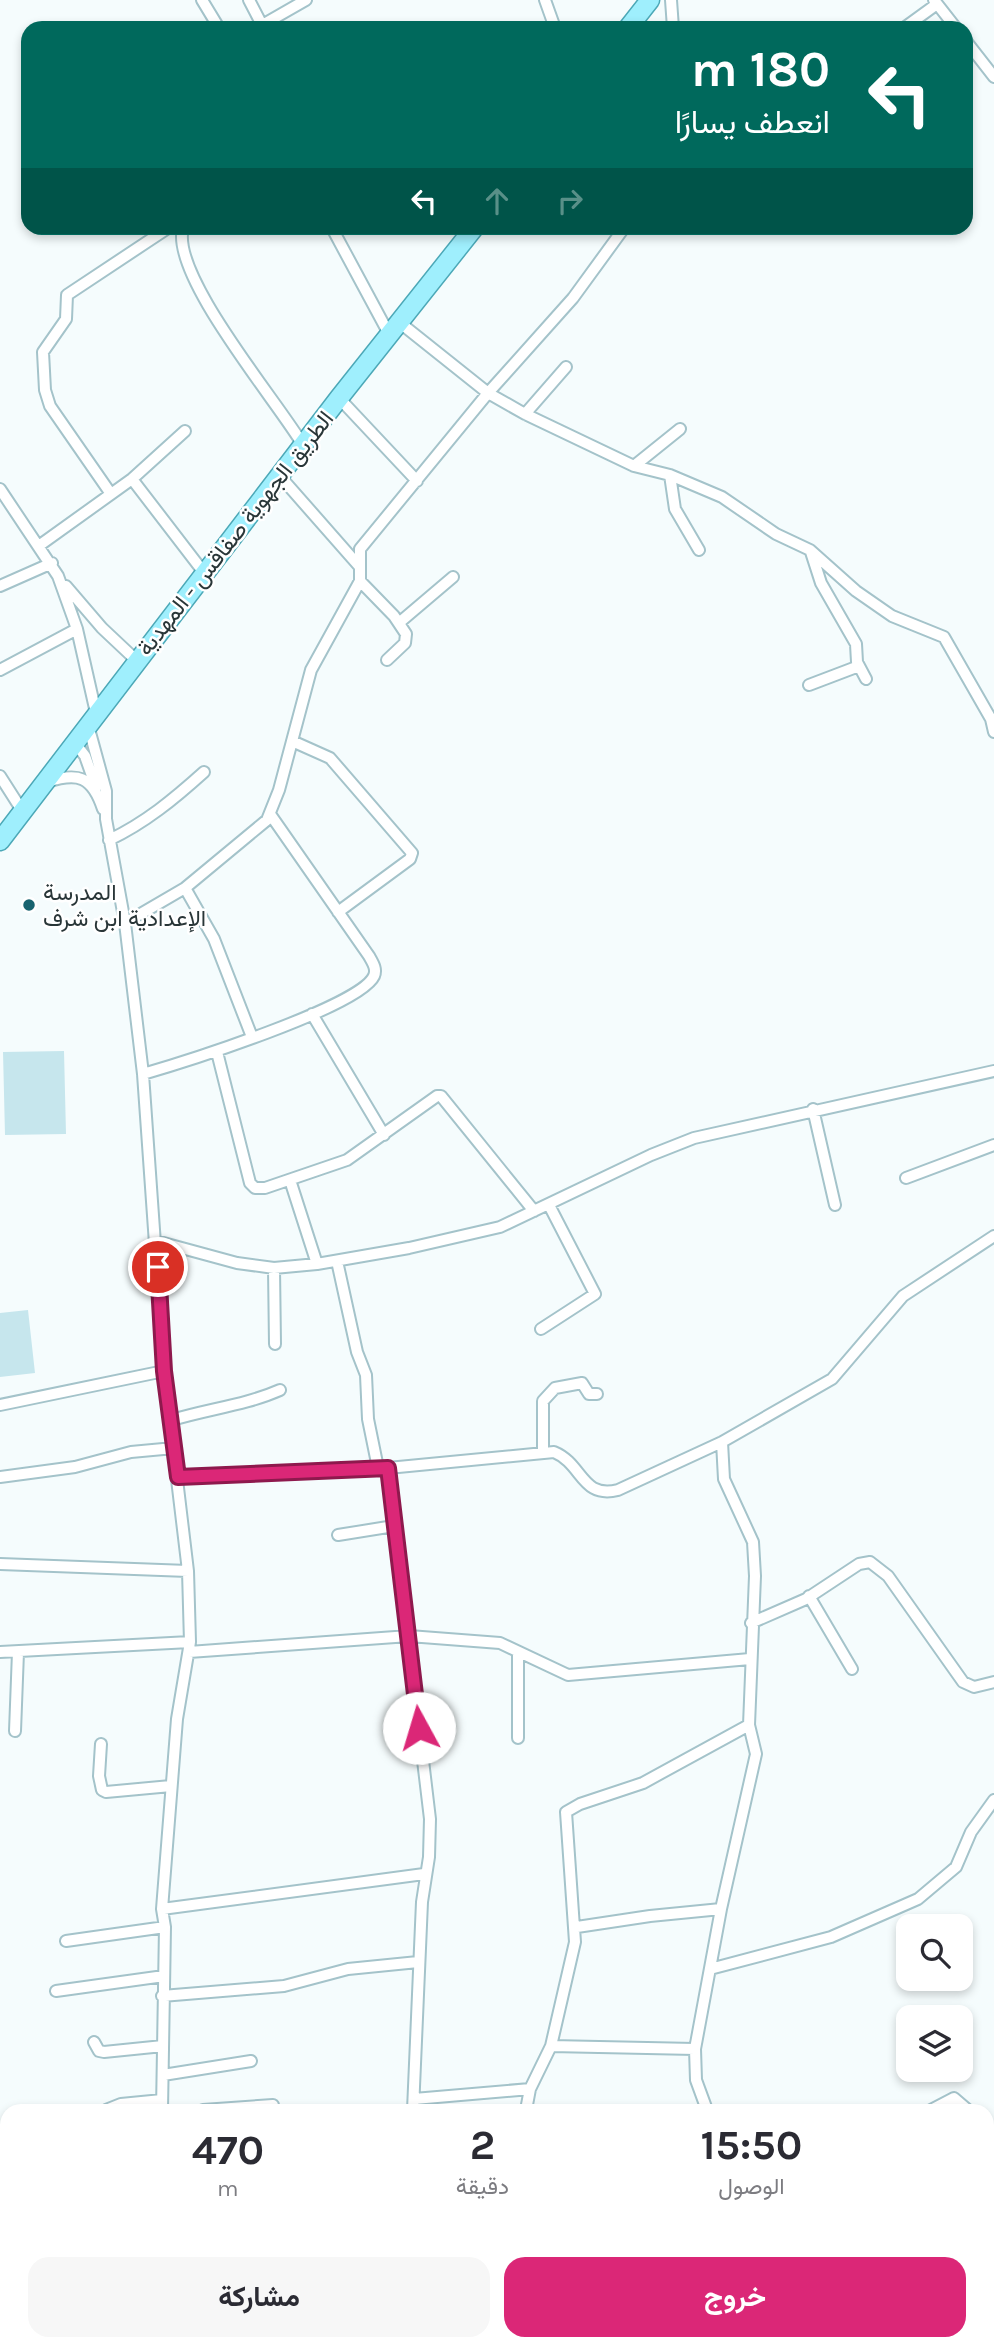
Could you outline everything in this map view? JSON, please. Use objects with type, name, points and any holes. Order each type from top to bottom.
[{"type":"main road","points":[[634,21],[650,0]]},
{"type":"main road","name":"الطريق الجهوية صفاقس - المهدية","points":[[0,841],[136,660],[468,235]]},
{"type":"street","points":[[202,0],[215,21]]},
{"type":"street","points":[[249,0],[257,21]]},
{"type":"street","points":[[269,21],[306,0]]},
{"type":"street","points":[[545,0],[552,21]]},
{"type":"street","points":[[671,0],[672,21]]},
{"type":"street","points":[[912,21],[935,2],[950,21]]},
{"type":"street","points":[[973,50],[994,77]]},
{"type":"street","points":[[111,494],[50,406],[42,372],[43,352],[46,343],[62,327],[68,295],[158,235]]},
{"type":"street","points":[[174,235],[184,250]]},
{"type":"street","points":[[181,235],[180,240],[194,276],[234,349],[286,417],[303,445]]},
{"type":"street","points":[[336,235],[394,328],[488,393],[525,414],[634,466],[670,475],[722,497],[776,534],[810,550],[856,591],[892,616],[944,637],[991,719],[994,732]]},
{"type":"street","points":[[125,923],[185,888],[261,827],[270,814],[311,670],[360,581],[360,549],[488,393],[573,298],[619,235]]},
{"type":"street","points":[[525,414],[566,366]]},
{"type":"street","points":[[339,398],[417,481]]},
{"type":"street","points":[[634,466],[680,429]]},
{"type":"street","points":[[40,545],[132,479],[185,431]]},
{"type":"street","points":[[279,475],[359,566]]},
{"type":"street","points":[[670,475],[675,509],[699,550]]},
{"type":"street","points":[[132,479],[205,574]]},
{"type":"street","points":[[0,489],[52,563],[77,629],[102,768],[109,840],[125,923],[143,1074],[164,1371],[172,1420],[188,1571],[190,1647],[177,1719],[162,1909],[165,1927],[162,2104]]},
{"type":"street","points":[[810,550],[821,583],[856,643],[859,666],[866,679]]},
{"type":"street","points":[[0,586],[52,563]]},
{"type":"street","points":[[58,576],[102,628],[136,660]]},
{"type":"street","points":[[400,622],[453,577]]},
{"type":"street","points":[[360,581],[400,622],[406,640],[387,660]]},
{"type":"street","points":[[0,670],[77,629]]},
{"type":"street","points":[[809,685],[859,666]]},
{"type":"street","points":[[292,741],[330,758],[412,853],[410,859],[338,912]]},
{"type":"street","points":[[75,743],[85,756],[106,818]]},
{"type":"street","points":[[109,840],[132,830],[167,805],[204,772]]},
{"type":"street","points":[[46,782],[74,775],[84,779],[99,798]]},
{"type":"street","points":[[0,776],[23,812]]},
{"type":"street","points":[[143,1074],[217,1052],[312,1014],[365,987],[375,975],[373,962],[270,814]]},
{"type":"street","points":[[185,888],[214,939],[252,1037]]},
{"type":"street","points":[[312,1014],[384,1135]]},
{"type":"street","points":[[217,1052],[250,1183],[260,1189],[347,1160],[437,1096],[441,1096],[534,1211]]},
{"type":"street","points":[[156,1241],[237,1263],[274,1268],[337,1261],[476,1233],[549,1205],[651,1155],[694,1139],[813,1109],[994,1071]]},
{"type":"street","points":[[813,1109],[835,1205]]},
{"type":"street","points":[[906,1178],[994,1145]]},
{"type":"street","points":[[290,1180],[317,1264]]},
{"type":"street","points":[[541,1329],[595,1294],[549,1205]]},
{"type":"street","points":[[178,1477],[383,1468],[543,1452],[561,1455],[591,1488],[607,1493],[722,1442],[832,1379],[904,1296],[994,1236]]},
{"type":"street","points":[[337,1261],[357,1352],[366,1375],[368,1419],[383,1468],[394,1526],[430,1819],[429,1857],[424,1874],[418,1962],[414,2104]]},
{"type":"street","points":[[274,1268],[275,1344]]},
{"type":"street","points":[[0,1405],[164,1371]]},
{"type":"street","points":[[543,1452],[543,1401],[555,1388],[582,1383],[589,1394],[597,1394]]},
{"type":"street","points":[[172,1420],[216,1406],[259,1400],[280,1390]]},
{"type":"street","points":[[705,2104],[696,2080],[695,2049],[721,1909],[755,1768],[755,1743],[749,1726],[751,1623],[755,1576],[752,1542],[724,1479],[722,1442]]},
{"type":"street","points":[[0,1478],[75,1467],[131,1452],[174,1448]]},
{"type":"street","points":[[338,1535],[394,1526]]},
{"type":"street","points":[[751,1623],[809,1596],[859,1564],[870,1562],[888,1576],[962,1682],[975,1687],[994,1682]]},
{"type":"street","points":[[0,1564],[188,1571]]},
{"type":"street","points":[[809,1596],[852,1669]]},
{"type":"street","points":[[0,1652],[190,1647],[409,1636],[500,1643],[568,1675],[750,1659]]},
{"type":"street","points":[[15,1731],[18,1652]]},
{"type":"street","points":[[518,1652],[518,1738]]},
{"type":"street","points":[[527,2104],[530,2089],[551,2046],[577,1927],[566,1812],[580,1804],[643,1783],[749,1726]]},
{"type":"street","points":[[101,1744],[99,1786],[106,1793],[171,1786]]},
{"type":"street","points":[[710,1969],[831,1937],[918,1899],[956,1867],[971,1832],[994,1800]]},
{"type":"street","points":[[162,1909],[424,1874]]},
{"type":"street","points":[[577,1927],[721,1909]]},
{"type":"street","points":[[66,1941],[165,1927]]},
{"type":"street","points":[[162,1996],[284,1986],[348,1969],[418,1962]]},
{"type":"street","points":[[56,1991],[164,1976]]},
{"type":"street","points":[[94,2042],[99,2051],[104,2052],[163,2046]]},
{"type":"street","points":[[551,2046],[695,2049]]},
{"type":"street","points":[[163,2074],[251,2061]]},
{"type":"street","points":[[421,2104],[530,2089]]},
{"type":"street","points":[[942,2104],[954,2098],[961,2104]]},
{"type":"shaded area","points":[[64,1051],[66,1134],[5,1135],[3,1052]]},
{"type":"shaded area","points":[[28,1310],[35,1373],[0,1377],[0,1313]]},
{"type":"place","name":"المدرسة الإعدادية ابن شرف","points":[[29,905]]},
{"type":"route","points":[[158,1267],[164,1371],[178,1477],[388,1468],[419,1728]]}]
